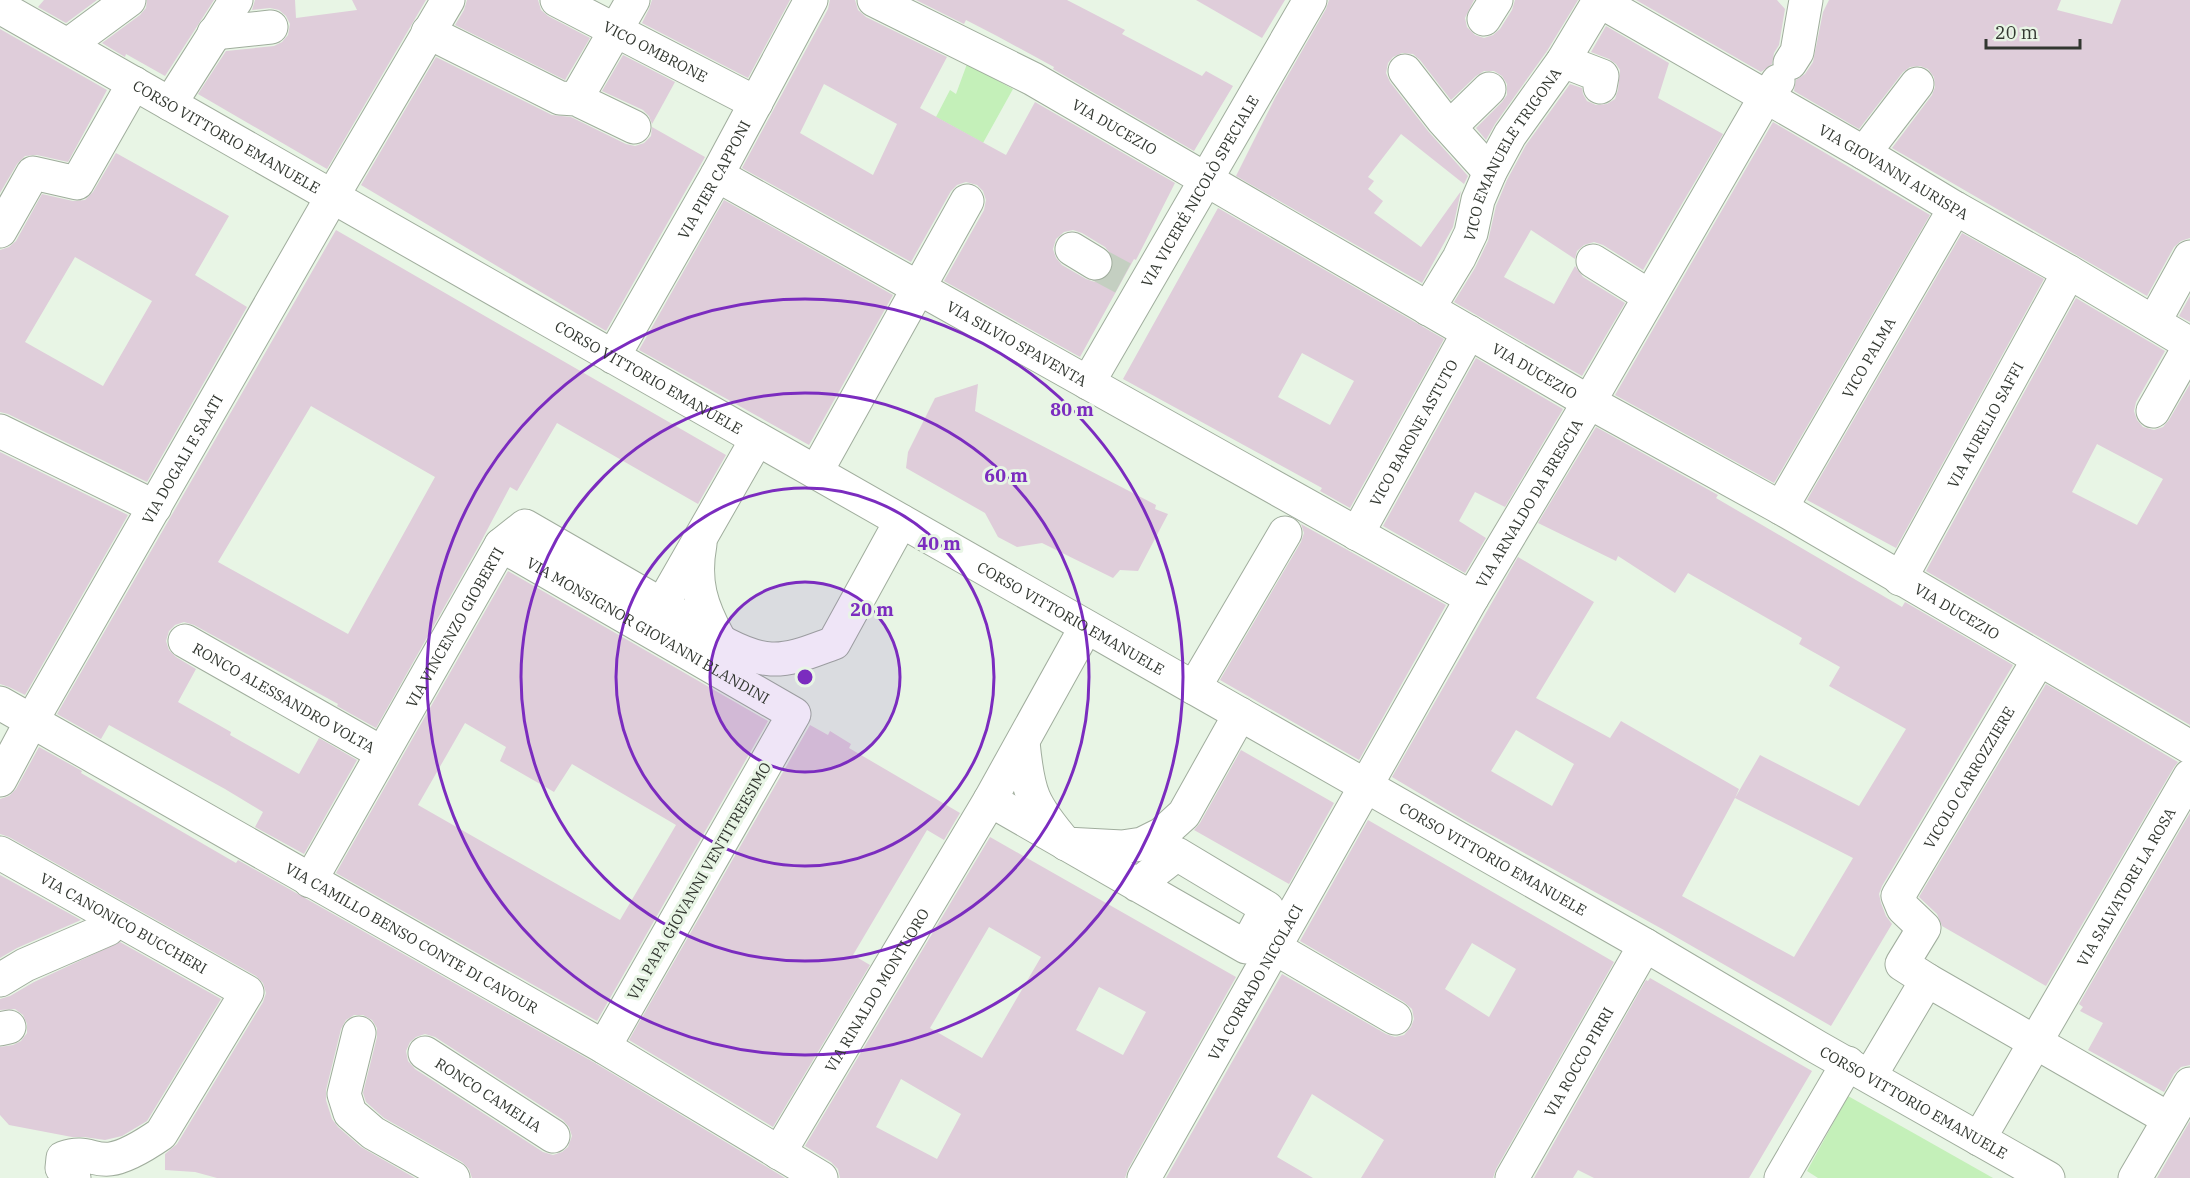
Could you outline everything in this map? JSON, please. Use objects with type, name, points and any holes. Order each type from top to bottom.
[{"type":"street","points":[[68,45],[129,0]]},
{"type":"street","points":[[170,104],[236,0]]},
{"type":"street","name":"VIA DOGALI E SAATI","points":[[0,780],[332,197],[448,0]]},
{"type":"street","name":"VICO OMBRONE","points":[[557,0],[756,103]]},
{"type":"street","points":[[576,99],[633,0]]},
{"type":"street","name":"VIA PIER CAPPONI","points":[[613,357],[717,175],[811,0]]},
{"type":"street","name":"VIA DUCEZIO","points":[[874,0],[1033,79],[1207,178],[1589,402],[1781,508],[2190,747]]},
{"type":"street","name":"VIA VICERÉ NICOLÒ SPECIALE","points":[[1089,383],[1133,283],[1207,178],[1310,0]]},
{"type":"street","name":"VIA GIOVANNI AURISPA","points":[[1599,0],[1778,80],[1864,153],[2190,345]]},
{"type":"street","name":"VICO EMANUELE TRIGONA","points":[[1428,309],[1459,258],[1471,233],[1478,200],[1510,135],[1563,61],[1599,0]]},
{"type":"street","name":"VIA ARNALDO DA BRESCIA","points":[[1367,786],[1472,598],[1589,402],[1649,296],[1797,52],[1806,0]]},
{"type":"street","name":"CORSO VITTORIO EMANUELE","points":[[19,9],[68,45],[170,104],[1367,786],[2048,1178]]},
{"type":"street","points":[[214,33],[271,27]]},
{"type":"street","points":[[428,32],[560,98],[576,99],[634,127]]},
{"type":"street","points":[[1563,61],[1602,76],[1599,87]]},
{"type":"street","points":[[1405,71],[1490,172]]},
{"type":"street","points":[[0,231],[33,173],[77,183],[134,83]]},
{"type":"street","points":[[1864,153],[1917,84]]},
{"type":"street","points":[[1450,127],[1489,89]]},
{"type":"street","name":"VIA SILVIO SPAVENTA","points":[[717,175],[1472,598]]},
{"type":"street","points":[[816,472],[967,201]]},
{"type":"street","name":"VICO PALMA","points":[[1781,508],[1955,208]]},
{"type":"street","points":[[2154,322],[2190,257]]},
{"type":"street","points":[[1593,261],[1649,296]]},
{"type":"street","name":"VIA AURELIO SAFFI","points":[[1900,579],[2069,272]]},
{"type":"street","name":"VICO BARONE ASTUTO","points":[[1357,534],[1469,332]]},
{"type":"street","points":[[2153,411],[2190,345]]},
{"type":"street","points":[[0,431],[155,507]]},
{"type":"street","points":[[757,439],[662,605],[737,650],[770,659],[804,654],[834,643],[902,521]]},
{"type":"street","name":"VIA VINCENZO GIOBERTI","points":[[310,881],[501,545],[525,526],[662,605]]},
{"type":"street","points":[[1194,688],[1285,533]]},
{"type":"street","points":[[702,535],[698,558],[698,582],[704,612],[719,639]]},
{"type":"street","name":"VIA MONSIGNOR GIOVANNI BLANDINI","points":[[501,545],[794,714]]},
{"type":"street","points":[[1065,844],[1035,804],[1027,782],[1023,742],[1086,627]]},
{"type":"street","name":"RONCO ALESSANDRO VOLTA","points":[[185,641],[382,753]]},
{"type":"street","name":"VICOLO CARROZZIERE","points":[[1927,980],[1902,964],[1924,928],[1904,908],[1898,896],[2038,659]]},
{"type":"street","name":"VIA CAMILLO BENSO CONTE DI CAVOUR","points":[[0,703],[604,1047],[821,1178]]},
{"type":"street","name":"VIA PAPA GIOVANNI VENTITREESIMO","points":[[604,1047],[794,714]]},
{"type":"street","points":[[1065,844],[1122,847],[1142,844],[1162,834],[1184,814],[1240,714]]},
{"type":"street","name":"VIA RINALDO MONTUORO","points":[[779,1153],[1023,742]]},
{"type":"street","name":"VIA SALVATORE LA ROSA","points":[[1979,1139],[2190,776]]},
{"type":"street","name":"VIA CORRADO NICOLACI","points":[[1144,1178],[1367,786]]},
{"type":"street","points":[[982,813],[1065,844],[1137,885]]},
{"type":"street","name":"VIA CANONICO BUCCHERI","points":[[0,853],[247,992],[161,1134],[142,1146],[110,1159],[75,1154],[63,1158],[62,1167],[75,1178]]},
{"type":"street","points":[[0,980],[25,965],[108,929]]},
{"type":"street","name":"VIA ROCCO PIRRI","points":[[1512,1178],[1645,945]]},
{"type":"street","points":[[1275,948],[1395,1018]]},
{"type":"street","points":[[1781,1178],[1927,980],[2169,1119]]},
{"type":"street","points":[[359,1033],[344,1095],[350,1113],[373,1133],[453,1178]]},
{"type":"street","name":"RONCO CAMELIA","points":[[425,1053],[553,1136]]},
{"type":"street","points":[[2135,1178],[2190,1084]]},
{"type":"green space","points":[[967,64],[1013,89],[983,143],[936,117],[950,90],[956,94]]},
{"type":"green space","points":[[1848,1096],[1993,1178],[1818,1178],[1807,1171]]},
{"type":"building","points":[[44,0],[97,0],[66,23],[38,7]]},
{"type":"building","points":[[147,0],[214,0],[165,76],[102,43],[140,15],[146,8]]},
{"type":"building","points":[[255,0],[295,0],[296,18],[357,10],[352,0],[426,0],[327,169],[198,94],[226,51],[274,46],[288,35],[290,24],[286,16],[279,10],[270,8],[252,10]]},
{"type":"building","points":[[467,0],[538,0],[541,10],[548,16],[590,38],[565,80],[455,25]]},
{"type":"building","points":[[652,0],[790,0],[748,78],[642,23]]},
{"type":"building","points":[[830,0],[855,0],[858,10],[866,17],[947,57],[920,108],[1006,155],[1035,102],[1175,183],[1136,260],[1134,259],[1080,357],[944,281],[984,210],[986,200],[983,191],[977,185],[966,182],[957,185],[951,191],[911,262],[742,168],[828,9]],"holes":[[[824,84],[897,124],[873,175],[800,133]],[[1073,230],[1105,247],[1111,254],[1114,264],[1111,272],[1104,279],[1095,282],[1086,279],[1062,265],[1056,258],[1053,249],[1056,239],[1064,232]]]},
{"type":"building","points":[[916,0],[1067,0],[1125,30],[1122,34],[1202,76],[1206,71],[1233,86],[1194,151],[1053,69],[1054,67],[997,36],[966,20],[964,24]]},
{"type":"building","points":[[1196,0],[1285,0],[1262,38]]},
{"type":"building","points":[[1329,0],[1474,0],[1465,18],[1467,27],[1475,35],[1484,38],[1500,29],[1512,10],[1515,0],[1578,0],[1547,51],[1486,140],[1476,128],[1507,95],[1507,84],[1502,76],[1494,71],[1484,71],[1451,100],[1413,54],[1402,53],[1393,57],[1388,63],[1386,73],[1390,82],[1428,131],[1468,176],[1464,184],[1401,134],[1368,177],[1374,181],[1368,189],[1383,201],[1374,213],[1421,247],[1461,191],[1453,227],[1422,283],[1236,176],[1275,98]]},
{"type":"building","points":[[1636,0],[1777,0],[1785,9],[1779,45],[1774,53],[1772,64],[1761,72]]},
{"type":"building","points":[[1829,0],[2061,0],[2057,10],[2112,24],[2121,0],[2190,0],[2190,238],[2174,247],[2147,296],[1892,148],[1932,95],[1935,87],[1934,77],[1928,69],[1920,66],[1910,67],[1903,72],[1859,129],[1794,91],[1796,80],[1805,74],[1813,62],[1823,12]]},
{"type":"building","points":[[1606,26],[1669,63],[1658,98],[1723,134],[1643,270],[1603,245],[1594,242],[1584,245],[1577,251],[1575,259],[1531,230],[1504,277],[1554,304],[1575,266],[1583,277],[1625,303],[1582,376],[1454,302],[1488,241],[1496,206],[1507,180],[1526,145],[1570,84],[1582,88],[1587,101],[1596,105],[1607,104],[1615,99],[1620,70],[1609,59],[1591,52]]},
{"type":"building","points":[[0,29],[107,90],[68,162],[37,155],[25,156],[17,164],[0,193]]},
{"type":"building","points":[[623,55],[675,82],[652,124],[649,116],[643,110],[602,91]]},
{"type":"building","points":[[436,57],[552,115],[571,117],[626,144],[635,146],[644,143],[651,136],[652,127],[705,157],[606,331],[361,185]]},
{"type":"building","points":[[1773,122],[1930,215],[1774,483],[1615,395]]},
{"type":"building","points":[[116,153],[229,216],[195,275],[247,307],[147,482],[0,412],[0,250],[16,241],[42,194],[73,201],[85,200],[93,192]],"holes":[[[75,257],[152,301],[103,386],[25,342]]]},
{"type":"building","points":[[724,200],[893,295],[809,445],[639,350]]},
{"type":"building","points":[[1218,208],[1444,339],[1350,508],[1320,491],[1322,488],[1123,379]],"holes":[[[1302,353],[1354,381],[1330,425],[1278,397]]]},
{"type":"building","points":[[336,230],[726,455],[698,504],[557,423],[517,491],[510,487],[376,728],[337,706],[338,704],[194,625],[184,622],[175,625],[169,631],[166,641],[169,650],[196,669],[178,702],[299,774],[319,738],[357,760],[304,854],[255,827],[263,812],[225,789],[109,725],[101,739],[57,714]],"holes":[[[311,406],[435,477],[348,634],[218,562]]]},
{"type":"building","points":[[1962,233],[2044,279],[1896,548],[1807,500]]},
{"type":"building","points":[[2190,296],[2190,322],[2179,316]]},
{"type":"building","points":[[2076,298],[2165,351],[2136,402],[2134,411],[2143,427],[2154,430],[2163,427],[2190,384],[2190,725],[1926,571]],"holes":[[[2097,444],[2163,479],[2137,525],[2072,492]]]},
{"type":"building","points":[[1476,358],[1563,409],[1505,507],[1475,492],[1459,521],[1486,538],[1465,573],[1383,526]]},
{"type":"building","points":[[978,384],[975,411],[1156,505],[1155,509],[1168,514],[1138,571],[1120,570],[1113,578],[1042,543],[1017,547],[998,537],[985,513],[906,468],[908,452],[935,398]]},
{"type":"building","points":[[1596,427],[1718,495],[1716,498],[1902,607],[1905,602],[2013,665],[1882,886],[1879,894],[1881,903],[1892,924],[1831,1026],[1664,930],[1464,820],[1392,777],[1518,557],[1594,602],[1536,698],[1610,738],[1621,721],[1739,789],[1735,798],[1760,755],[1859,806],[1906,729],[1829,686],[1840,667],[1799,644],[1802,638],[1688,573],[1675,593],[1618,556],[1616,561],[1538,523]],"holes":[[[1516,730],[1574,764],[1552,806],[1491,771]],[[1735,798],[1853,858],[1794,957],[1682,896]]]},
{"type":"building","points":[[0,452],[128,515],[25,695],[0,684]]},
{"type":"building","points":[[1301,524],[1446,605],[1359,760],[1220,680],[1301,542],[1304,533]]},
{"type":"building","points":[[508,571],[768,721],[597,1021],[336,873]],"holes":[[[465,723],[506,747],[500,761],[554,792],[572,764],[676,825],[620,920],[418,805]]]},
{"type":"building","points":[[2046,684],[2178,762],[2046,986],[1942,926],[1937,914],[1919,897]]},
{"type":"building","points":[[810,725],[828,735],[830,731],[851,744],[849,748],[960,813],[944,840],[927,830],[853,955],[870,965],[773,1127],[629,1040]]},
{"type":"building","points":[[39,747],[236,863],[238,860],[595,1063],[785,1178],[472,1178],[469,1169],[462,1162],[384,1118],[366,1102],[363,1093],[377,1037],[377,1028],[372,1020],[363,1015],[354,1015],[346,1020],[341,1029],[326,1090],[326,1100],[332,1119],[361,1147],[415,1178],[217,1178],[195,1172],[165,1170],[165,1154],[177,1144],[263,1002],[266,993],[263,983],[256,976],[0,834],[0,799],[9,796],[16,789]],"holes":[[[425,1034],[435,1037],[563,1120],[572,1136],[568,1147],[553,1155],[543,1152],[415,1069],[408,1061],[406,1051],[410,1042]]]},
{"type":"building","points":[[1241,750],[1334,803],[1289,884],[1194,830]]},
{"type":"building","points":[[2190,813],[2190,1065],[2181,1067],[2174,1074],[2164,1092],[2088,1050],[2103,1023],[2080,1011],[2083,1007],[2079,1004]]},
{"type":"building","points":[[1368,820],[1614,962],[1493,1178],[1361,1178],[1384,1140],[1312,1094],[1277,1157],[1313,1178],[1166,1178],[1282,974],[1386,1034],[1395,1037],[1404,1035],[1411,1027],[1414,1019],[1412,1009],[1404,1002],[1300,941]],"holes":[[[1472,943],[1516,969],[1489,1017],[1445,989]]]},
{"type":"building","points":[[990,837],[1236,977],[1125,1178],[840,1178],[838,1169],[831,1162],[805,1146]],"holes":[[[989,927],[1041,957],[982,1058],[930,1028]],[[1099,987],[1146,1012],[1123,1055],[1076,1030]],[[901,1079],[961,1114],[937,1159],[876,1127]]]},
{"type":"building","points":[[0,875],[81,920],[17,948],[0,958]]},
{"type":"building","points":[[120,942],[221,999],[147,1121],[122,1136],[105,1140],[72,1137],[9,1125],[0,1115],[0,1047],[21,1041],[27,1033],[27,1024],[23,1015],[15,1009],[0,1010],[0,999]]},
{"type":"building","points":[[1650,978],[1812,1071],[1749,1178],[1594,1178],[1578,1170],[1573,1178],[1534,1178],[1646,980]]},
{"type":"building","points":[[2190,1121],[2190,1178],[2157,1178]]},
{"type":"tunnel","points":[[1095,263],[1123,278]]}]
